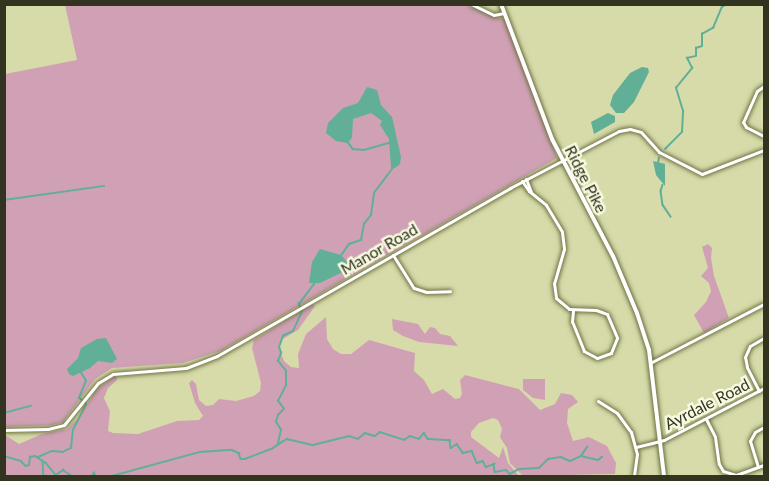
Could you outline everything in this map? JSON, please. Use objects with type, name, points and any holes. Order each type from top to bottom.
[{"type":"main road","name":"Ridge Pike","points":[[501,4],[562,159],[618,267],[643,328],[650,363],[664,477]]},
{"type":"street","points":[[471,4],[494,15],[504,14]]},
{"type":"street","points":[[765,86],[756,93],[743,122],[746,127],[765,136]]},
{"type":"street","name":"Manor Road","points":[[4,430],[48,429],[64,425],[98,383],[113,374],[186,368],[211,359],[524,180],[607,137],[630,129],[644,134],[659,152],[702,174],[713,172],[765,150]]},
{"type":"street","points":[[524,180],[532,194],[546,205],[562,232],[564,249],[556,275],[554,292],[559,303],[573,310],[599,310],[609,316],[617,338],[611,353],[597,358],[584,351],[572,322],[573,310]]},
{"type":"street","points":[[393,255],[414,288],[424,292],[450,291]]},
{"type":"street","points":[[650,363],[765,304]]},
{"type":"street","points":[[759,391],[745,357],[750,346],[765,338]]},
{"type":"street","name":"Ayrdale Road","points":[[636,447],[660,442],[765,388]]},
{"type":"street","points":[[598,401],[614,410],[624,421],[636,447],[634,477]]},
{"type":"street","points":[[706,419],[715,437],[718,464],[723,471],[733,475],[765,465]]},
{"type":"street","points":[[758,467],[750,441],[754,434],[765,427]]},
{"type":"shaded area","points":[[463,4],[505,20],[557,158],[220,351],[183,363],[112,368],[95,379],[63,422],[51,425],[5,427],[5,74],[77,60],[65,5]]},
{"type":"shaded area","points":[[642,67],[648,68],[649,72],[634,102],[624,113],[616,113],[610,105],[613,95],[630,73]]},
{"type":"shaded area","points":[[367,87],[377,90],[381,105],[392,117],[401,157],[400,164],[395,168],[391,168],[389,139],[380,125],[382,121],[371,113],[353,119],[352,138],[347,143],[336,141],[326,133],[328,123],[343,108],[358,103]]},
{"type":"shaded area","points":[[608,113],[615,116],[615,122],[594,134],[591,122]]},
{"type":"shaded area","points":[[653,161],[665,164],[665,186],[656,175]]},
{"type":"shaded area","points":[[708,244],[712,248],[714,276],[729,318],[704,333],[694,315],[706,302],[711,291],[709,283],[701,276],[708,268],[702,247]]},
{"type":"shaded area","points":[[320,249],[341,255],[349,264],[345,271],[320,283],[309,283],[312,262]]},
{"type":"shaded area","points":[[313,304],[315,306],[298,330],[281,340],[278,346],[284,361],[291,367],[299,368],[298,354],[306,334],[326,317],[327,339],[333,349],[341,354],[351,354],[369,340],[415,353],[414,371],[424,380],[432,394],[443,389],[455,399],[460,398],[462,394],[460,380],[465,375],[519,389],[540,410],[555,404],[561,393],[572,395],[578,402],[568,409],[567,423],[573,441],[589,437],[607,446],[616,463],[615,474],[523,476],[510,463],[507,448],[500,437],[502,429],[498,420],[493,418],[479,423],[471,432],[471,437],[499,458],[503,447],[508,463],[519,476],[5,476],[5,435],[19,444],[42,434],[67,429],[79,417],[97,389],[113,377],[117,377],[117,380],[108,388],[104,398],[110,411],[108,431],[113,433],[138,434],[177,421],[199,420],[203,416],[195,403],[189,383],[192,380],[196,384],[199,400],[206,406],[213,405],[219,399],[236,401],[254,396],[260,391],[261,383],[252,348],[254,340]]},
{"type":"shaded area","points":[[392,319],[418,324],[425,334],[430,327],[435,328],[440,334],[450,336],[458,346],[419,342],[403,336],[393,330]]},
{"type":"shaded area","points":[[106,338],[117,359],[112,363],[98,361],[90,368],[73,376],[69,374],[67,369],[78,358],[81,348],[97,339]]},
{"type":"shaded area","points":[[523,379],[545,379],[545,400],[533,398],[523,390]]},
{"type":"waterway","points":[[665,149],[682,132],[683,111],[676,88],[692,68],[687,58],[696,56],[696,48],[702,46],[702,34],[713,28],[722,7],[727,4]]},
{"type":"waterway","points":[[348,142],[353,149],[364,150],[389,143]]},
{"type":"waterway","points":[[658,163],[659,158]]},
{"type":"waterway","points":[[340,257],[349,244],[361,240],[364,224],[371,215],[374,193],[393,168]]},
{"type":"waterway","points":[[663,185],[661,191],[663,205],[671,217]]},
{"type":"waterway","points":[[4,200],[104,186]]},
{"type":"waterway","points":[[278,443],[281,430],[276,422],[278,415],[284,409],[278,401],[286,385],[286,371],[278,361],[281,353],[279,347],[283,336],[293,331],[302,312],[299,304],[314,284]]},
{"type":"waterway","points":[[38,457],[52,451],[63,452],[71,448],[73,430],[86,404],[79,398],[86,381],[80,371]]},
{"type":"waterway","points":[[4,413],[31,406]]},
{"type":"waterway","points":[[112,476],[200,452],[232,450],[239,453],[241,459],[245,459],[273,448],[287,439],[313,445],[349,436],[358,439],[365,433],[375,436],[380,432],[404,440],[410,436],[419,439],[424,433],[428,439],[450,440],[451,448],[457,444],[463,453],[472,451],[477,463],[483,461],[486,467],[494,464],[495,472],[506,470],[510,474],[519,469],[539,468],[548,459],[561,457],[570,461],[581,456],[598,460],[602,457]]},
{"type":"waterway","points":[[581,456],[587,447]]},
{"type":"waterway","points":[[4,456],[21,461],[26,466],[29,465],[30,457],[35,456],[46,463],[56,475],[63,470],[72,476]]},
{"type":"waterway","points":[[43,463],[44,476]]},
{"type":"waterway","points":[[92,476],[94,473],[96,476]]}]
